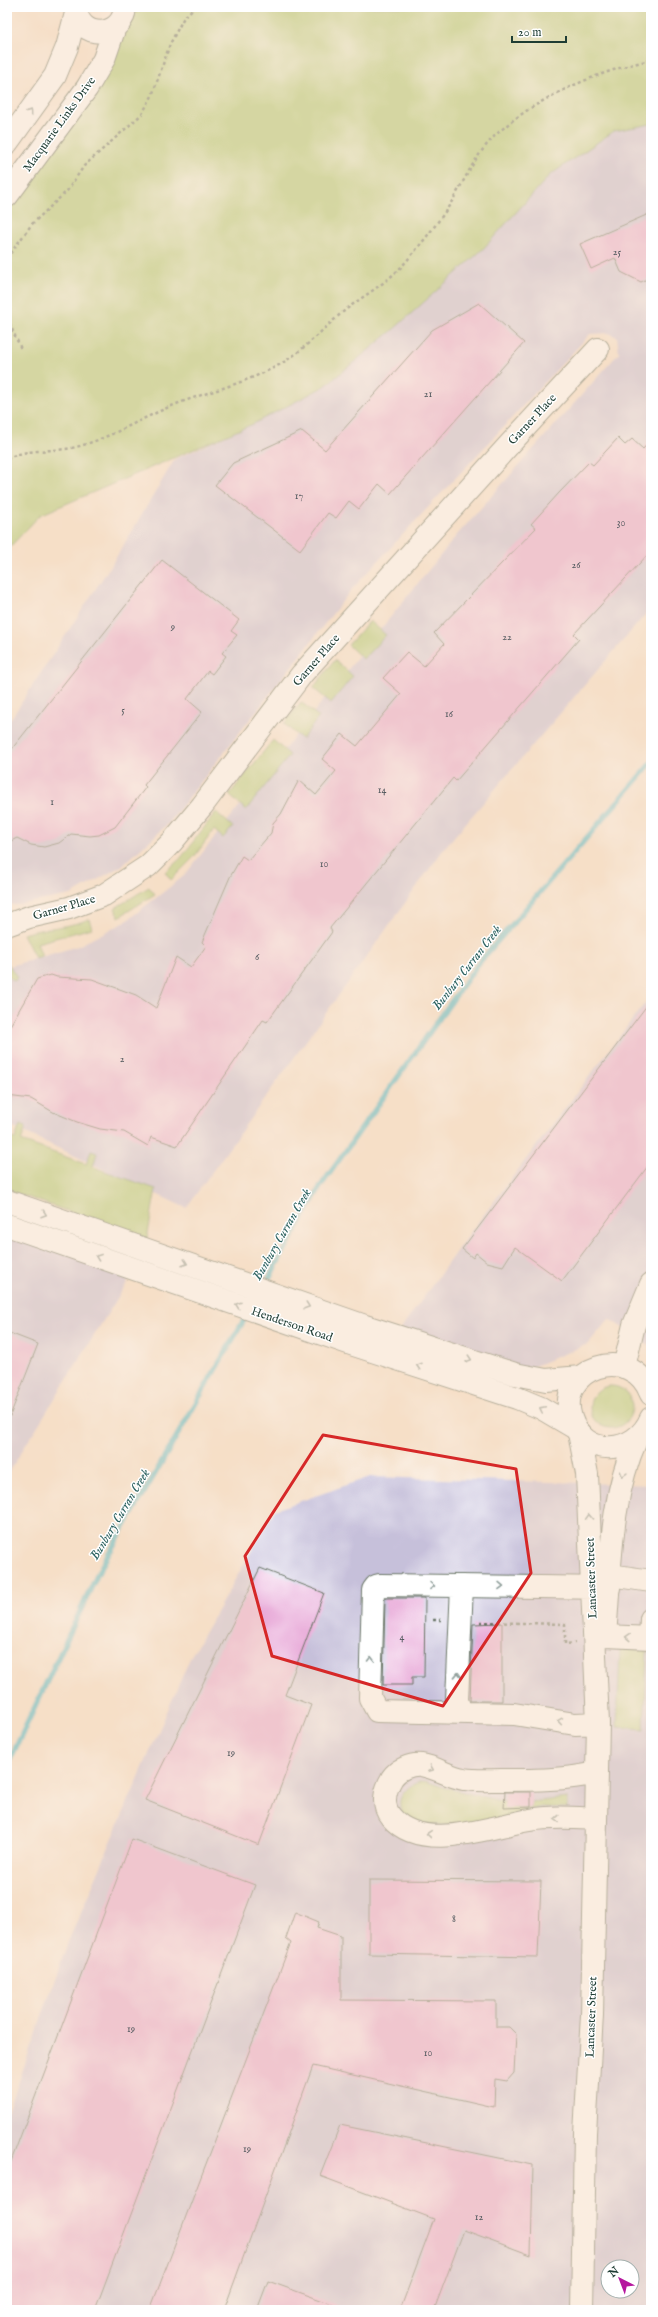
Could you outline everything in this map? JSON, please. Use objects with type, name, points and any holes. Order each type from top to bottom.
[{"type":"street","name":"Macquarie Links Drive","points":[[7,196],[87,88],[104,59],[116,27],[122,20],[125,7]]},
{"type":"street","points":[[76,10],[83,26],[94,32],[109,31],[116,27]]},
{"type":"street","points":[[7,143],[55,76],[67,47],[76,10]]},
{"type":"street","name":"Garner Place","points":[[7,925],[29,917],[69,908],[104,895],[148,866],[172,842],[202,806],[316,658],[492,462],[598,349]]},
{"type":"street","name":"Henderson Road","points":[[7,1201],[365,1326],[528,1377],[546,1380],[581,1377]]},
{"type":"street","name":"Henderson Road","points":[[7,1225],[354,1345],[517,1398],[541,1408],[577,1431],[589,1442],[607,1448],[620,1447],[646,1429]]},
{"type":"street","points":[[638,1375],[634,1325],[651,1284]]},
{"type":"street","points":[[581,1377],[590,1370],[613,1364],[638,1375],[646,1384],[651,1394]]},
{"type":"street","name":"Lancaster Street","points":[[581,1377],[570,1398],[571,1417],[577,1431],[588,1474],[604,1583],[605,1636],[598,1723]]},
{"type":"street","name":"Lancaster Street","points":[[582,2310],[585,2133],[592,2015],[598,1723],[604,1583],[622,1476],[646,1429]]},
{"type":"street","points":[[598,1723],[574,1724],[459,1707],[374,1704],[373,1590],[376,1586],[604,1583],[651,1580]]},
{"type":"street","points":[[459,1707],[462,1586]]},
{"type":"street","points":[[605,1636],[651,1632]]},
{"type":"street","points":[[596,1819],[530,1820],[483,1832],[453,1836],[413,1832],[397,1824],[387,1812],[384,1795],[393,1777],[404,1768],[421,1765],[464,1779],[567,1779],[598,1773]]},
{"type":"path","points":[[7,258],[32,224],[67,191],[84,166],[142,114],[152,96],[170,44],[183,19],[194,7]]},
{"type":"path","points":[[7,459],[26,452],[77,447],[140,422],[171,406],[264,373],[288,360],[313,341],[335,318],[381,286],[403,265],[446,210],[481,151],[500,131],[532,108],[586,79],[620,66],[651,60]]},
{"type":"path","points":[[7,318],[21,349]]},
{"type":"path","points":[[433,1620],[565,1624],[565,1644],[577,1643]]},
{"type":"highlighted area","points":[[323,1435],[516,1469],[531,1573],[443,1706],[272,1656],[245,1556]]},
{"type":"shaded area","points":[[651,124],[651,608],[446,846],[186,1208],[7,1124],[7,967],[78,946],[125,922],[184,876],[457,535],[619,353],[617,337],[609,333],[590,334],[352,589],[168,824],[123,865],[71,895],[17,905],[7,904],[7,725],[117,556],[175,459],[253,424],[489,242],[550,175],[614,131]]},
{"type":"shaded area","points":[[651,995],[651,1346],[609,1319],[588,1344],[515,1374],[396,1336],[460,1246]]},
{"type":"shaded area","points":[[7,1225],[135,1270],[7,1475]]},
{"type":"shaded area","points":[[370,1477],[651,1485],[651,2310],[7,2310],[7,2115],[68,1942],[191,1656],[275,1510]]},
{"type":"green space","points":[[125,7],[651,7],[651,124],[614,131],[550,175],[483,249],[394,329],[325,386],[253,424],[40,515],[7,550],[7,196]]},
{"type":"green space","points":[[370,621],[386,635],[363,659],[348,645]]},
{"type":"green space","points":[[335,660],[353,676],[331,703],[313,688]]},
{"type":"green space","points":[[301,702],[319,717],[302,739],[284,724]]},
{"type":"green space","points":[[273,740],[290,755],[246,810],[229,795]]},
{"type":"green space","points":[[216,812],[233,827],[223,838],[214,830],[194,857],[171,880],[165,872],[180,859]]},
{"type":"green space","points":[[149,887],[155,894],[119,917],[115,908]]},
{"type":"green space","points":[[89,919],[92,928],[37,943],[42,956],[35,958],[23,934],[73,924]]},
{"type":"green space","points":[[7,962],[17,977],[15,981],[7,976]]},
{"type":"green space","points":[[20,1125],[26,1127],[21,1141],[86,1164],[91,1151],[97,1153],[93,1167],[156,1189],[147,1239],[7,1190],[7,1136],[15,1139]]},
{"type":"green space","points":[[607,1386],[615,1386],[623,1389],[629,1395],[632,1407],[629,1419],[623,1425],[615,1428],[607,1428],[599,1425],[593,1419],[590,1411],[590,1403],[593,1395],[599,1389]]},
{"type":"green space","points":[[620,1649],[647,1650],[644,1729],[617,1727]]},
{"type":"green space","points":[[425,1781],[446,1788],[505,1802],[505,1808],[531,1808],[531,1802],[567,1798],[567,1808],[541,1807],[479,1825],[415,1825],[403,1814],[400,1808],[401,1796],[409,1787]]},
{"type":"building","points":[[651,213],[651,277],[641,282],[621,272],[615,258],[591,269],[580,244]]},
{"type":"building","points":[[479,303],[524,343],[390,494],[379,484],[359,509],[349,501],[336,518],[328,513],[300,550],[215,485],[233,463],[302,431],[325,450],[432,330]]},
{"type":"building","points":[[618,438],[625,445],[632,439],[643,449],[651,440],[651,551],[574,634],[579,639],[456,781],[453,778],[330,928],[332,932],[267,1022],[263,1020],[177,1146],[151,1137],[148,1146],[124,1132],[100,1129],[77,1122],[53,1112],[31,1099],[7,1096],[7,1031],[37,979],[51,975],[57,977],[92,979],[136,995],[156,1008],[176,957],[191,967],[206,946],[202,942],[230,877],[242,856],[248,860],[271,833],[273,823],[281,814],[299,780],[316,795],[336,771],[322,759],[342,734],[357,746],[401,694],[383,678],[407,652],[424,666],[444,644],[434,633],[536,528],[531,524],[559,493],[589,462],[593,465]]},
{"type":"building","points":[[162,560],[239,620],[231,631],[237,635],[222,653],[226,656],[212,674],[208,671],[187,699],[202,712],[144,785],[146,787],[115,827],[99,835],[90,836],[71,834],[59,843],[44,847],[31,845],[17,838],[7,843],[7,755]]},
{"type":"building","points":[[651,1000],[651,1162],[562,1281],[515,1247],[503,1266],[487,1262],[476,1253],[473,1258],[462,1249]]},
{"type":"building","points":[[7,1332],[38,1344],[8,1421],[7,1420]]},
{"type":"building","points":[[260,1568],[324,1593],[285,1695],[311,1705],[259,1845],[145,1800]]},
{"type":"building","points":[[385,1598],[425,1598],[424,1677],[412,1677],[412,1685],[383,1685]]},
{"type":"building","points":[[502,1623],[502,1701],[470,1701],[473,1624]]},
{"type":"building","points":[[505,1792],[531,1792],[531,1807],[504,1808]]},
{"type":"building","points":[[132,1839],[255,1885],[95,2310],[7,2310],[7,2172]]},
{"type":"building","points":[[369,1880],[541,1881],[538,1957],[369,1954]]},
{"type":"building","points":[[295,1912],[319,1922],[317,1928],[341,1936],[341,2000],[496,2001],[496,2027],[509,2027],[516,2034],[514,2073],[507,2081],[495,2079],[494,2107],[313,2066],[224,2310],[150,2310],[291,1942],[286,1938]]},
{"type":"building","points":[[340,2125],[533,2165],[531,2255],[464,2230],[434,2310],[400,2310],[434,2219],[320,2176]]},
{"type":"building","points":[[268,2281],[343,2308],[343,2310],[257,2310]]},
{"type":"waterway","name":"Bunbury Curran Creek","points":[[264,1287],[320,1187],[478,964],[651,763]]},
{"type":"waterway","name":"Bunbury Curran Creek","points":[[7,1766],[100,1569],[248,1313]]}]
